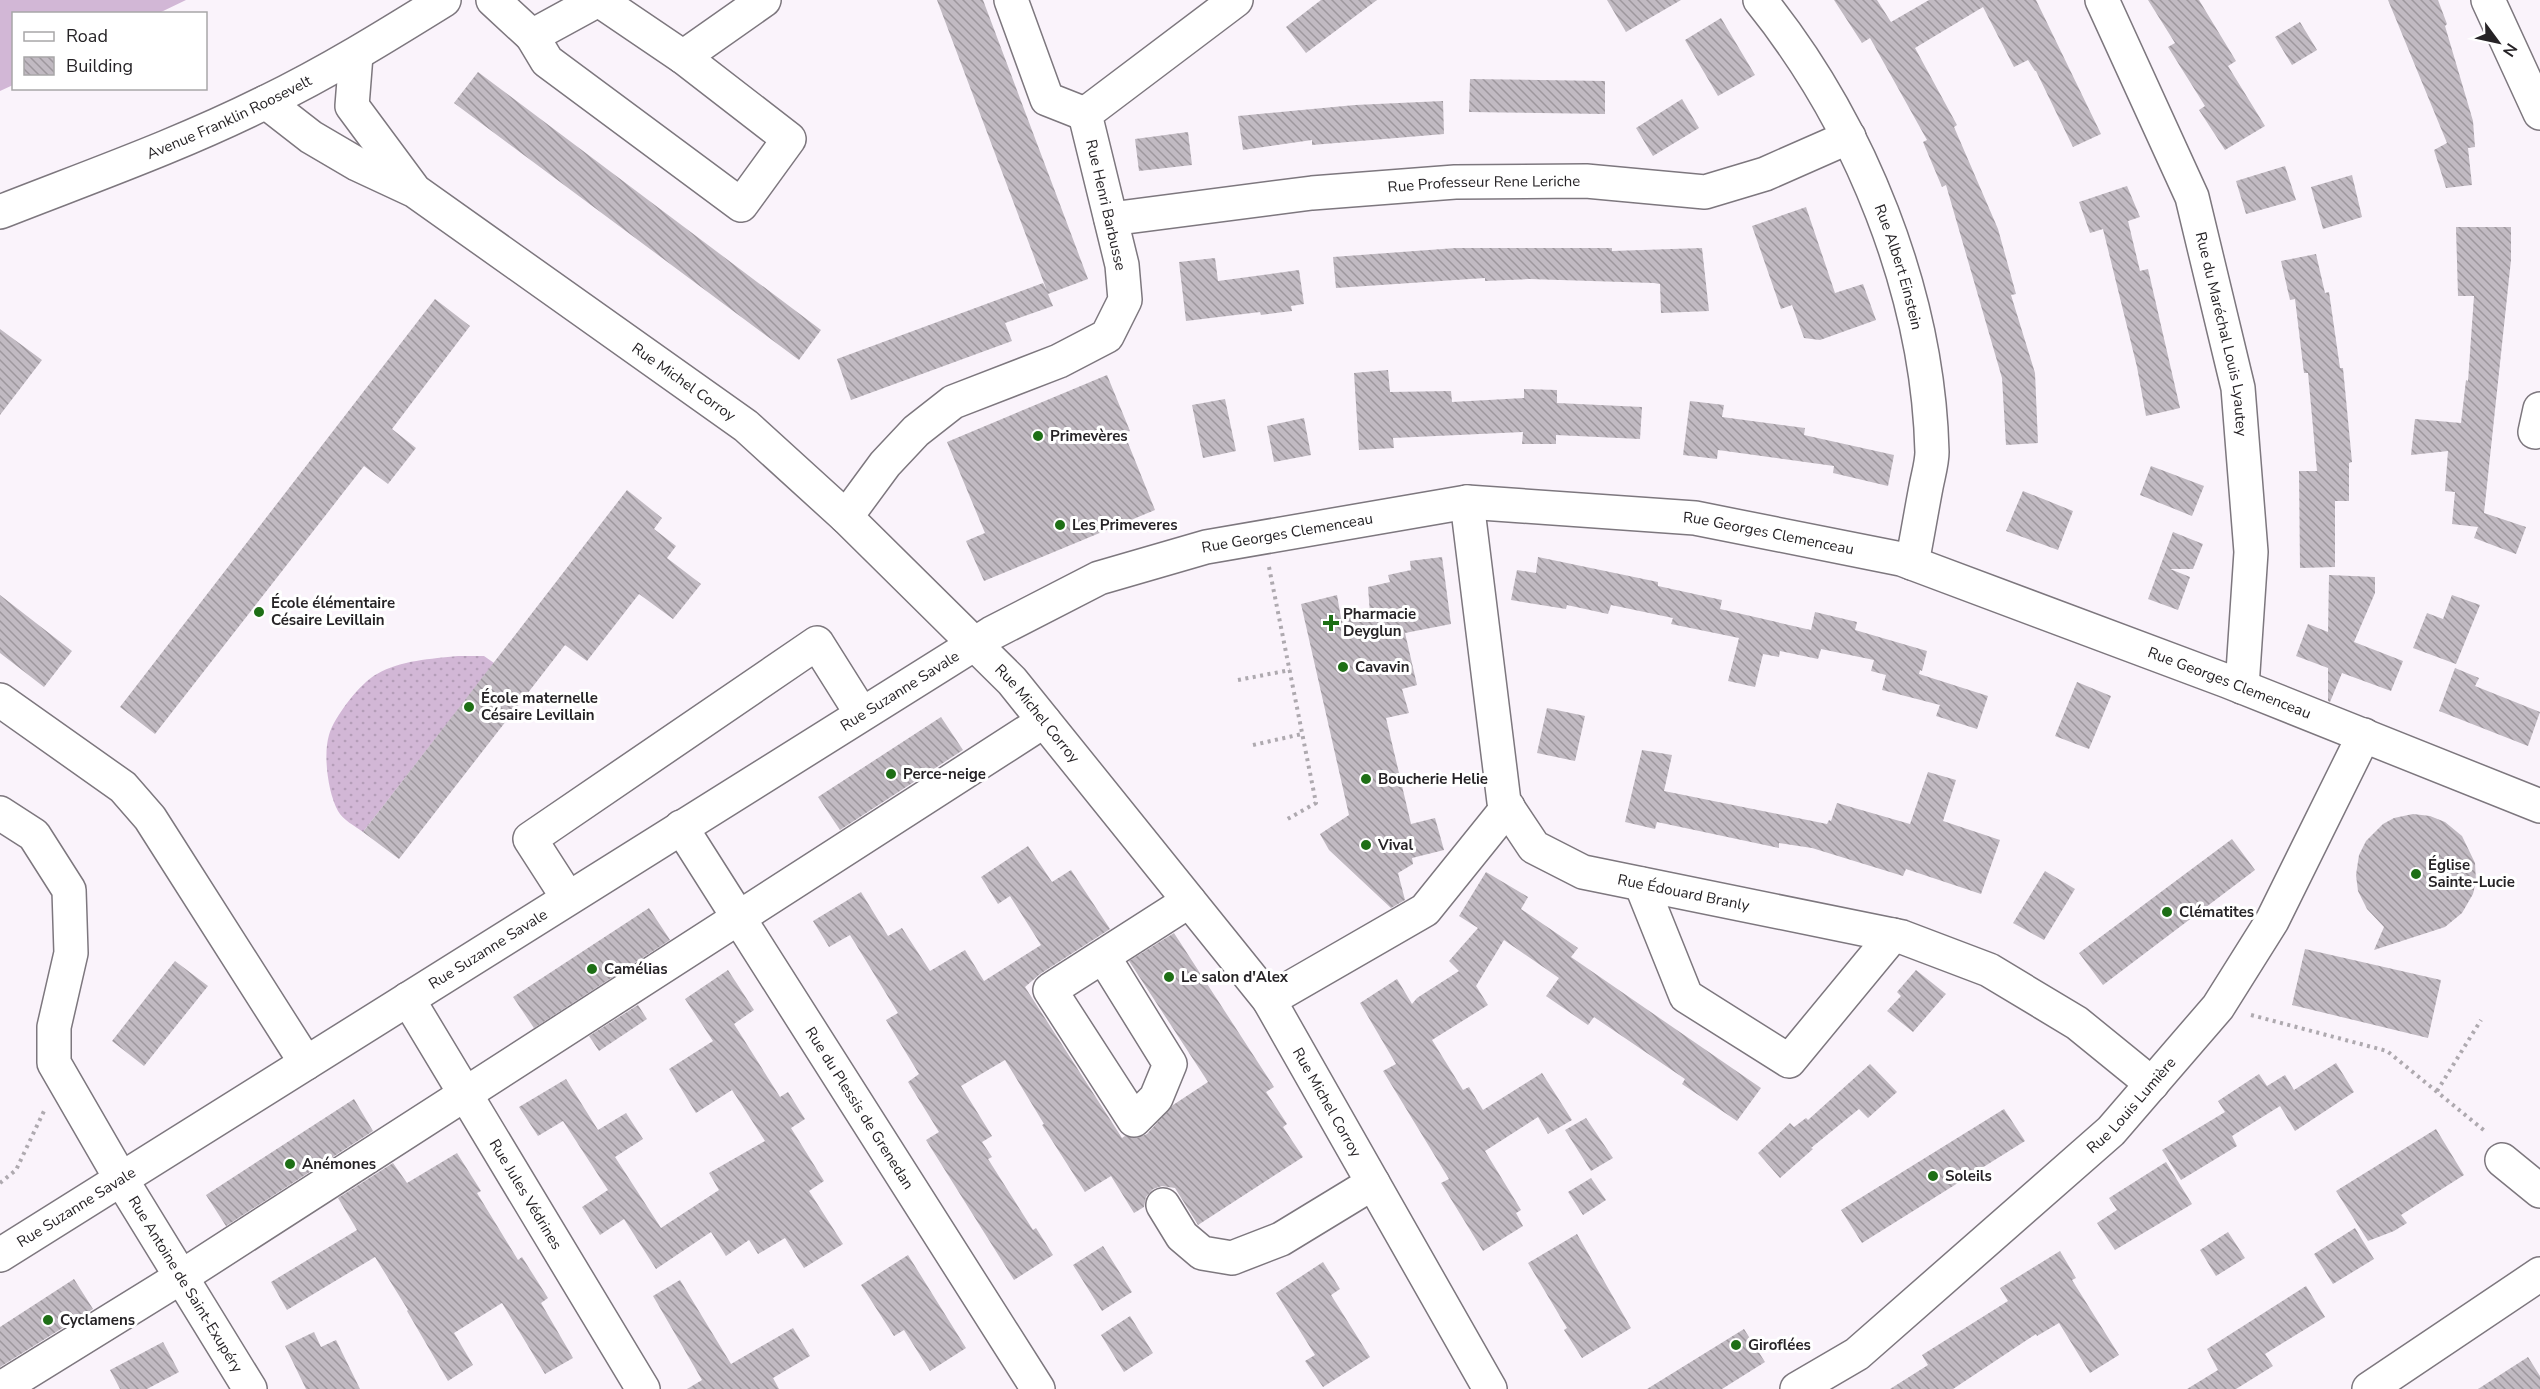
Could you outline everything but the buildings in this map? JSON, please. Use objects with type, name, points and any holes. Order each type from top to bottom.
[{"type":"street","name":"Avenue Franklin Roosevelt","points":[[0,212],[184,140],[266,102],[356,55],[444,0]]},
{"type":"street","points":[[493,0],[532,36],[547,61],[741,205],[789,139],[683,57],[598,0],[532,36]]},
{"type":"street","points":[[683,57],[764,0]]},
{"type":"street","points":[[1011,0],[1047,99],[1085,114],[1236,0]]},
{"type":"street","name":"Rue Albert Einstein","points":[[1760,0],[1784,29],[1849,136],[1896,246],[1924,363],[1932,454],[1912,563]]},
{"type":"street","name":"Rue du Maréchal Louis Lyautey","points":[[2102,0],[2192,197],[2238,388],[2251,552],[2242,687]]},
{"type":"street","points":[[2488,0],[2540,113]]},
{"type":"street","name":"Rue Michel Corroy","points":[[356,55],[352,106],[415,191]]},
{"type":"street","name":"Rue Michel Corroy","points":[[266,102],[311,137],[357,164],[415,191],[746,426],[846,517],[1012,681],[1269,1000],[1490,1389]]},
{"type":"street","name":"Rue Henri Barbusse","points":[[846,517],[885,464],[916,431],[953,402],[1059,361],[1107,336],[1125,300],[1122,265],[1085,114]]},
{"type":"street","name":"Rue Professeur Rene Leriche","points":[[1111,219],[1312,193],[1455,182],[1586,182],[1705,192],[1765,174],[1849,136]]},
{"type":"street","name":"Rue Georges Clemenceau","points":[[976,645],[992,633],[1099,578],[1206,547],[1467,502],[1695,518],[1912,563],[2242,687],[2540,806]]},
{"type":"street","name":"Rue Édouard Branly","points":[[1467,502],[1504,802],[1534,847],[1583,872],[1893,935],[1989,970],[2077,1023],[2152,1084]]},
{"type":"street","points":[[568,898],[530,839],[817,643],[861,713]]},
{"type":"street","name":"Rue Suzanne Savale","points":[[0,1255],[861,713],[976,645]]},
{"type":"street","points":[[0,700],[123,787],[150,818],[306,1063]]},
{"type":"street","points":[[0,1389],[181,1277],[1044,721]]},
{"type":"street","name":"Rue Louis Lumière","points":[[1797,1389],[1857,1354],[2111,1131],[2152,1084],[2218,1007],[2272,921],[2364,735]]},
{"type":"street","points":[[1269,1000],[1425,910],[1508,807]]},
{"type":"street","points":[[0,813],[34,835],[69,890],[71,953],[54,1027],[54,1063]]},
{"type":"street","name":"Rue du Plessis de Grenedan","points":[[681,827],[1038,1389]]},
{"type":"street","points":[[1641,884],[1686,996],[1789,1061],[1893,935]]},
{"type":"street","points":[[1102,956],[1189,901]]},
{"type":"street","name":"Rue Jules Védrines","points":[[408,999],[643,1389]]},
{"type":"street","name":"Rue Antoine de Saint-Exupéry","points":[[54,1063],[121,1179],[250,1389]]},
{"type":"street","points":[[2502,1160],[2540,1191]]},
{"type":"street","points":[[1163,1205],[1182,1236],[1202,1252],[1232,1258],[1281,1239],[1373,1183]]},
{"type":"street","points":[[2369,1389],[2540,1274]]},
{"type":"path","points":[[1263,537],[1316,803],[1284,821]]},
{"type":"path","points":[[1238,680],[1290,670]]},
{"type":"path","points":[[1253,745],[1302,734]]},
{"type":"path","points":[[2218,1007],[2387,1050],[2494,1139],[2502,1160]]},
{"type":"path","points":[[2437,1091],[2481,1020]]},
{"type":"path","points":[[0,1183],[16,1170],[48,1103],[54,1063]]},
{"type":"shaded area","points":[[0,0],[186,0],[161,12],[12,12],[12,85],[0,91]]},
{"type":"shaded area","points":[[484,656],[494,663],[363,832],[340,814],[334,803],[326,753],[329,735],[336,719],[363,684],[386,669],[427,659]]},
{"type":"place","name":"Primevères","points":[[1038,436]]},
{"type":"place","name":"Les Primeveres","points":[[1060,525]]},
{"type":"place","name":"École élémentaire Césaire Levillain","points":[[259,612]]},
{"type":"place","name":"Pharmacie Deyglun","points":[[1331,623]]},
{"type":"place","name":"Cavavin","points":[[1343,667]]},
{"type":"place","name":"École maternelle Césaire Levillain","points":[[469,707]]},
{"type":"place","name":"Perce-neige","points":[[891,774]]},
{"type":"place","name":"Boucherie Helie","points":[[1366,779]]},
{"type":"place","name":"Vival","points":[[1366,845]]},
{"type":"place","name":"Église Sainte-Lucie","points":[[2416,874]]},
{"type":"place","name":"Clématites","points":[[2167,912]]},
{"type":"place","name":"Camélias","points":[[592,969]]},
{"type":"place","name":"Le salon d'Alex","points":[[1169,977]]},
{"type":"place","name":"Anémones","points":[[290,1164]]},
{"type":"place","name":"Soleils","points":[[1933,1176]]},
{"type":"place","name":"Cyclamens","points":[[48,1320]]},
{"type":"place","name":"Giroflées","points":[[1736,1345]]}]
